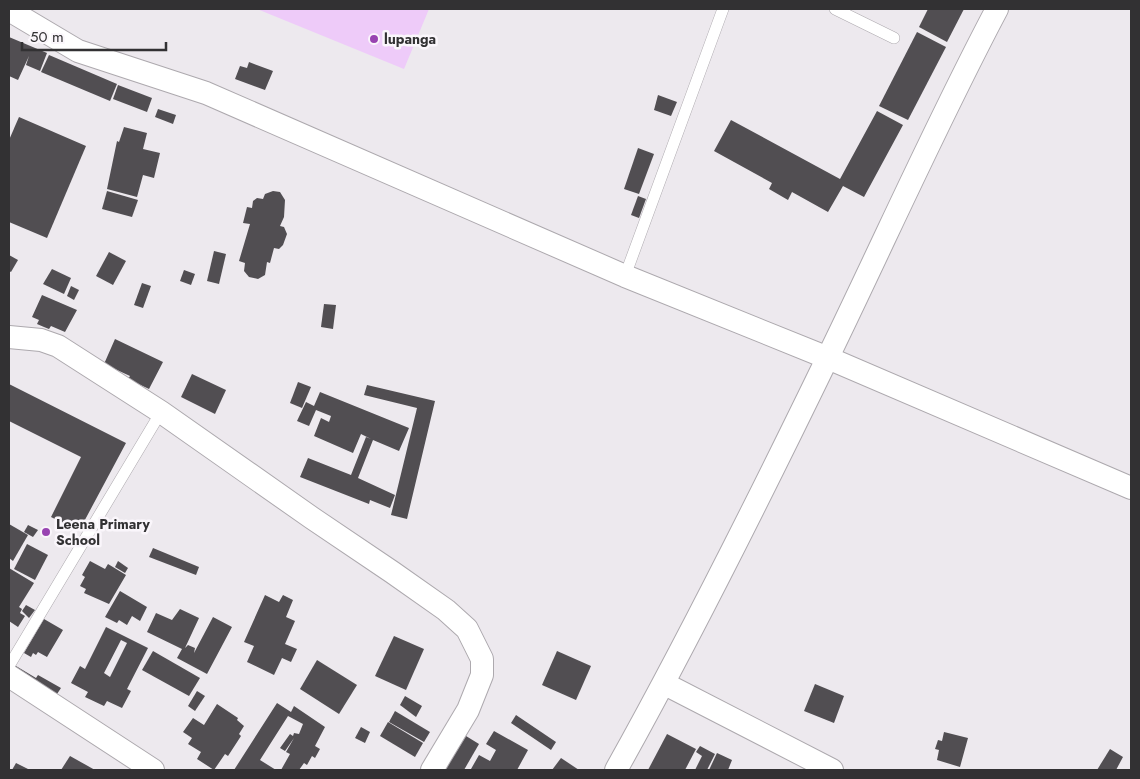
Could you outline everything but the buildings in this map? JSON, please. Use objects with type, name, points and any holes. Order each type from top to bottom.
[{"type":"street","points":[[616,770],[664,684],[828,358],[941,117],[997,9]]},
{"type":"street","points":[[9,10],[78,51],[206,93],[625,276],[828,358],[1131,488]]},
{"type":"street","points":[[9,337],[41,340],[58,346],[161,412],[446,610],[467,629],[482,659],[482,675],[468,710],[432,770]]},
{"type":"street","points":[[9,676],[153,770]]},
{"type":"street","points":[[664,684],[832,770]]},
{"type":"lane","points":[[625,276],[723,9]]},
{"type":"lane","points":[[835,9],[894,38]]},
{"type":"lane","points":[[9,666],[161,412]]},
{"type":"shaded area","name":"lupanga","points":[[257,9],[429,9],[404,69]]},
{"type":"place","name":"lupanga","points":[[374,39]]},
{"type":"place","name":"Leena Primary School","points":[[46,532]]}]
